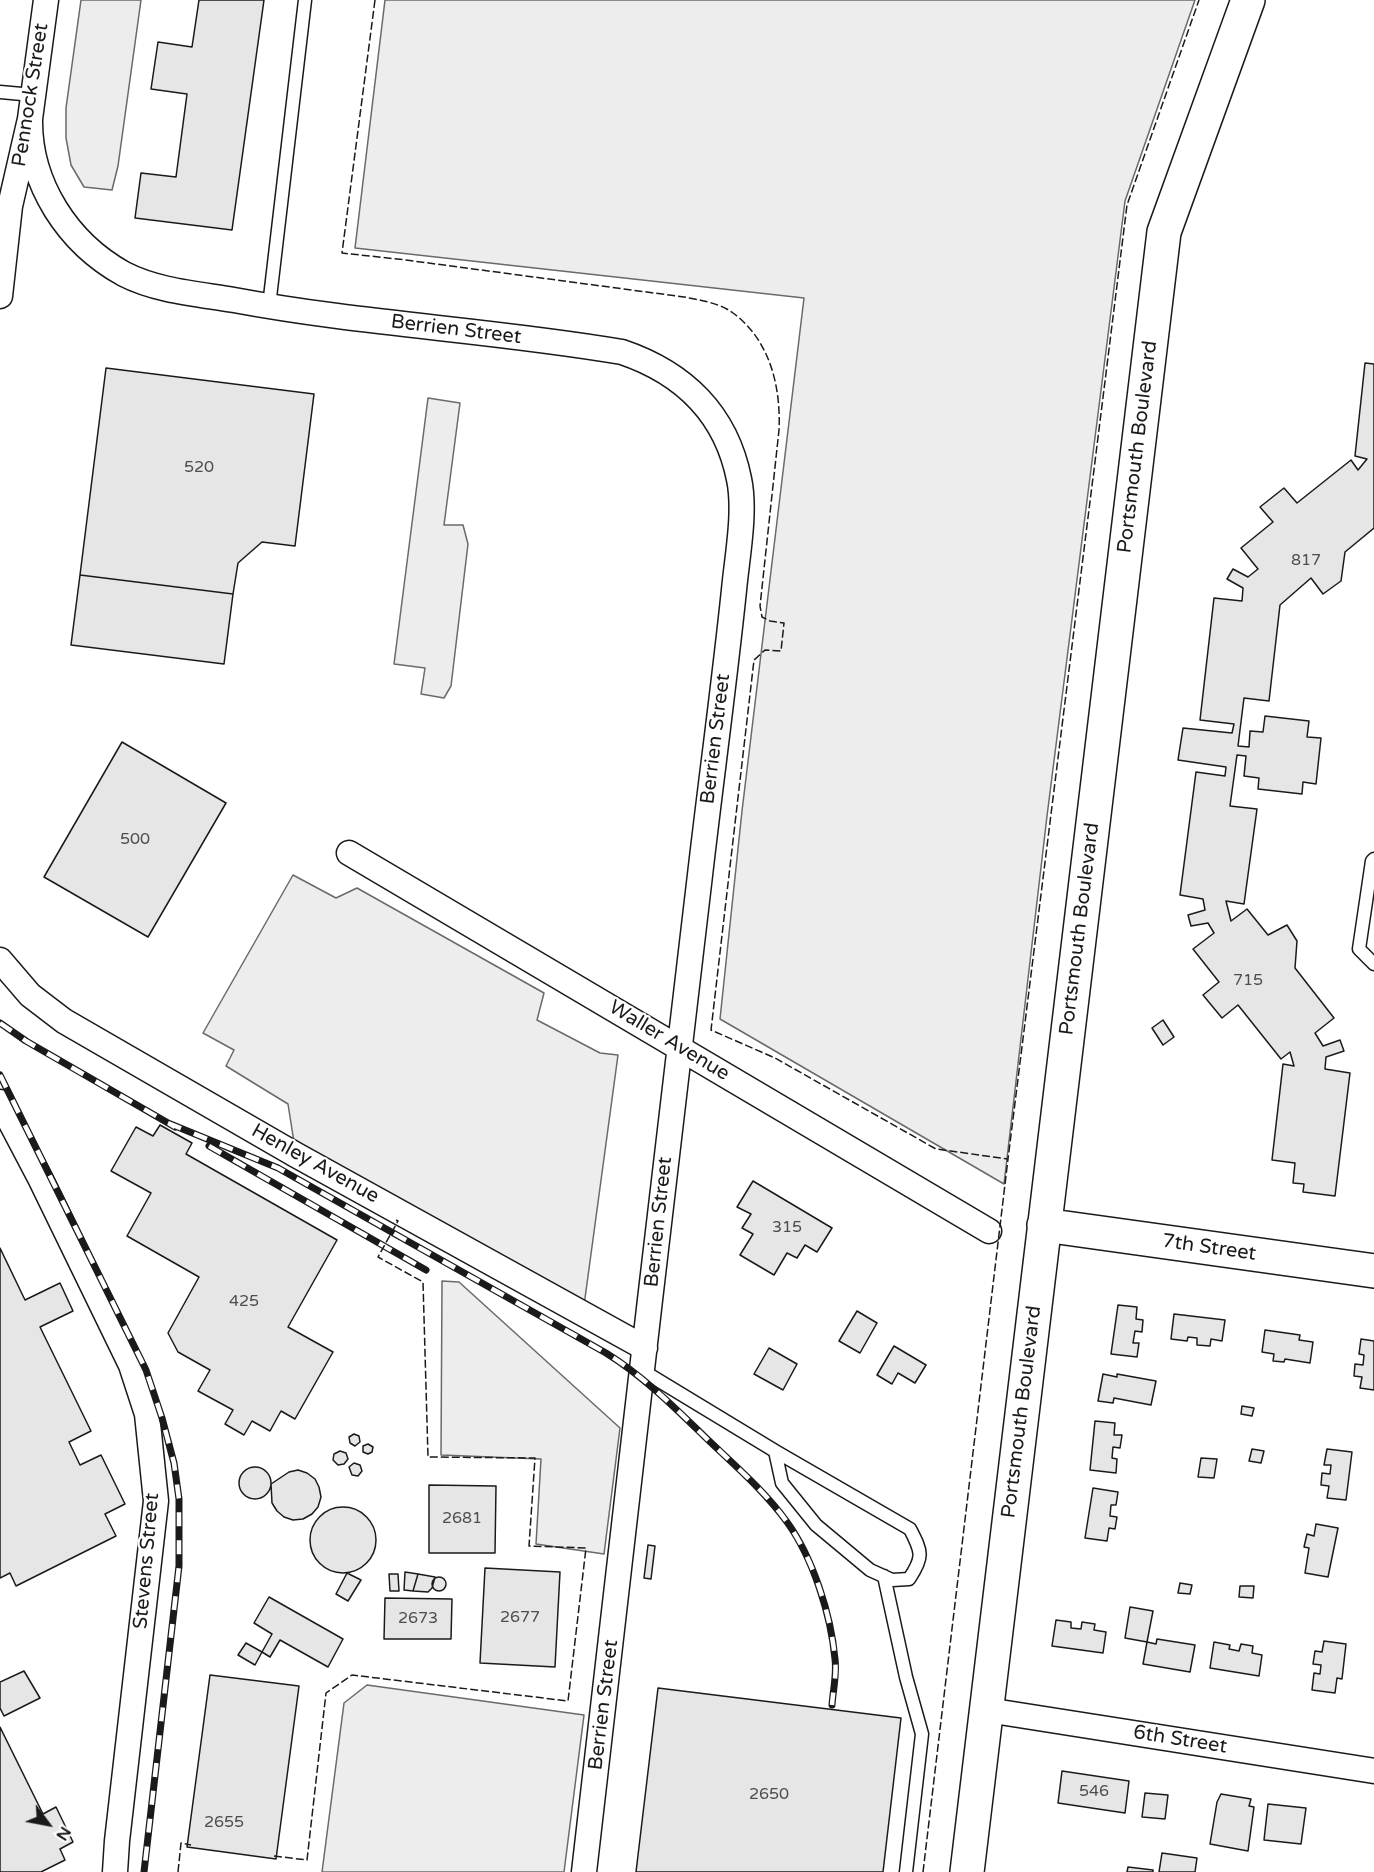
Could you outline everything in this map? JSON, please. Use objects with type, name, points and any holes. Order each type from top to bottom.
[{"type":"main road","name":"Portsmouth Boulevard","points":[[967,1872],[1164,232],[1248,0]]},
{"type":"main road","name":"7th Street","points":[[1044,1225],[1374,1271]]},
{"type":"street","name":"Pennock Street","points":[[0,296],[5,206],[30,119],[46,0]]},
{"type":"street","name":"Berrien Street","points":[[30,119],[30,140],[34,159],[48,196],[70,231],[102,260],[125,274],[153,285],[269,306],[622,351],[642,358],[678,379],[703,403],[720,428],[734,458],[741,484],[741,506],[730,632],[679,1047],[584,1872]]},
{"type":"street","name":"Waller Avenue","points":[[349,853],[989,1231]]},
{"type":"street","name":"Henley Avenue","points":[[0,960],[30,995],[64,1021],[644,1359]]},
{"type":"street","name":"Stevens Street","points":[[0,1102],[41,1180],[131,1365],[147,1414],[156,1501],[115,1872]]},
{"type":"street","name":"6th Street","points":[[987,1710],[1374,1771]]},
{"type":"lane","points":[[269,306],[305,0]]},
{"type":"lane","points":[[1,92],[33,95]]},
{"type":"lane","points":[[1374,860],[1372,861],[1359,949],[1374,964]]},
{"type":"lane","points":[[644,1359],[775,1451],[910,1529],[920,1549],[919,1564],[909,1579],[892,1580],[870,1570],[816,1525],[782,1483],[775,1451]]},
{"type":"lane","points":[[885,1576],[906,1677],[922,1734],[906,1872]]},
{"type":"shaded area","points":[[81,0],[141,0],[118,166],[112,190],[84,187],[71,165],[66,138],[66,108]]},
{"type":"shaded area","points":[[385,0],[1195,0],[1125,201],[1047,816],[1004,1184],[720,1019],[742,811],[804,298],[355,248]]},
{"type":"shaded area","points":[[428,398],[460,403],[444,525],[463,525],[468,544],[451,686],[444,698],[421,694],[425,668],[394,664]]},
{"type":"shaded area","points":[[293,875],[336,898],[357,888],[544,993],[537,1020],[600,1053],[618,1055],[583,1313],[296,1155],[288,1104],[226,1066],[234,1050],[203,1033]]},
{"type":"shaded area","points":[[442,1281],[459,1282],[620,1428],[604,1554],[536,1544],[541,1459],[441,1455]]},
{"type":"shaded area","points":[[367,1685],[584,1715],[564,1872],[322,1872],[344,1703]]},
{"type":"building","points":[[199,0],[264,0],[232,230],[135,218],[141,173],[176,177],[187,94],[151,89],[158,42],[192,47]]},
{"type":"building","points":[[1365,363],[1374,364],[1374,528],[1345,552],[1341,581],[1323,594],[1311,578],[1280,605],[1269,701],[1244,698],[1238,746],[1249,747],[1250,731],[1263,732],[1265,716],[1309,721],[1307,737],[1321,738],[1316,784],[1303,782],[1302,794],[1258,789],[1259,778],[1244,776],[1246,756],[1237,755],[1230,806],[1257,809],[1244,904],[1226,901],[1231,921],[1247,909],[1268,935],[1287,925],[1297,941],[1295,968],[1334,1018],[1315,1033],[1323,1046],[1340,1040],[1344,1051],[1326,1057],[1325,1069],[1350,1073],[1335,1196],[1303,1192],[1304,1184],[1293,1183],[1295,1163],[1272,1160],[1283,1064],[1294,1066],[1290,1052],[1281,1059],[1238,1005],[1222,1018],[1203,995],[1219,982],[1193,949],[1214,933],[1208,923],[1191,926],[1188,915],[1205,910],[1203,899],[1180,895],[1196,772],[1225,776],[1226,767],[1178,760],[1183,728],[1232,733],[1234,724],[1200,720],[1214,598],[1242,601],[1243,588],[1227,579],[1233,569],[1248,577],[1258,569],[1241,548],[1273,522],[1260,507],[1284,488],[1297,503],[1351,460],[1358,470],[1367,459],[1355,456]]},
{"type":"building","points":[[106,368],[314,394],[295,546],[262,542],[238,563],[233,594],[80,575]]},
{"type":"building","points":[[80,575],[233,594],[224,664],[71,645]]},
{"type":"building","points":[[122,742],[226,803],[148,937],[44,877]]},
{"type":"building","points":[[1163,1020],[1174,1037],[1163,1045],[1152,1028]]},
{"type":"building","points":[[160,1125],[192,1143],[186,1154],[337,1240],[288,1327],[333,1352],[295,1419],[281,1411],[270,1431],[252,1421],[244,1435],[225,1424],[233,1410],[198,1391],[210,1370],[178,1352],[168,1333],[199,1277],[127,1236],[151,1193],[111,1171],[136,1127],[153,1136]]},
{"type":"building","points":[[753,1181],[832,1228],[817,1252],[805,1245],[797,1258],[787,1253],[774,1275],[740,1255],[753,1234],[742,1228],[751,1214],[737,1207]]},
{"type":"building","points":[[0,1248],[25,1300],[60,1283],[73,1311],[40,1327],[91,1431],[69,1442],[80,1465],[101,1455],[125,1504],[105,1514],[116,1536],[16,1586],[10,1573],[0,1578]]},
{"type":"building","points":[[1118,1305],[1137,1307],[1136,1319],[1143,1320],[1142,1332],[1135,1331],[1133,1343],[1139,1343],[1137,1357],[1111,1354]]},
{"type":"building","points":[[857,1311],[877,1323],[860,1353],[839,1341]]},
{"type":"building","points":[[1174,1314],[1225,1320],[1222,1341],[1211,1339],[1210,1346],[1197,1345],[1197,1338],[1188,1337],[1187,1341],[1171,1339]]},
{"type":"building","points":[[1265,1330],[1300,1335],[1299,1340],[1313,1342],[1310,1363],[1285,1359],[1284,1362],[1273,1361],[1274,1354],[1262,1352]]},
{"type":"building","points":[[1361,1339],[1374,1341],[1374,1390],[1360,1388],[1362,1377],[1354,1376],[1355,1364],[1363,1365],[1364,1355],[1359,1354]]},
{"type":"building","points":[[894,1346],[926,1365],[915,1383],[898,1373],[892,1384],[877,1375]]},
{"type":"building","points":[[769,1348],[797,1364],[783,1390],[754,1374]]},
{"type":"building","points":[[1103,1374],[1117,1377],[1117,1374],[1156,1381],[1151,1405],[1114,1398],[1113,1403],[1098,1401]]},
{"type":"building","points":[[1242,1406],[1254,1408],[1252,1416],[1241,1414]]},
{"type":"building","points":[[1095,1421],[1115,1423],[1114,1435],[1122,1435],[1120,1448],[1113,1447],[1112,1458],[1117,1459],[1116,1473],[1090,1470]]},
{"type":"building","points":[[354,1434],[359,1436],[360,1442],[355,1446],[350,1443],[349,1437]]},
{"type":"building","points":[[368,1444],[373,1447],[372,1452],[368,1454],[363,1452],[363,1446]]},
{"type":"building","points":[[1252,1449],[1264,1451],[1261,1463],[1249,1461]]},
{"type":"building","points":[[1327,1449],[1352,1452],[1346,1500],[1327,1498],[1329,1486],[1321,1485],[1322,1473],[1330,1474],[1331,1465],[1324,1465]]},
{"type":"building","points":[[340,1451],[346,1453],[348,1459],[344,1464],[338,1465],[333,1460],[334,1454]]},
{"type":"building","points":[[1201,1458],[1217,1459],[1214,1478],[1198,1477]]},
{"type":"building","points":[[354,1463],[360,1465],[362,1471],[358,1476],[352,1475],[349,1467]]},
{"type":"building","points":[[255,1467],[266,1472],[271,1483],[266,1494],[255,1499],[244,1494],[239,1483],[244,1472]]},
{"type":"building","points":[[298,1470],[315,1479],[321,1497],[318,1507],[312,1514],[303,1519],[293,1520],[284,1517],[272,1503],[271,1484],[289,1472]]},
{"type":"building","points":[[429,1485],[496,1486],[495,1553],[429,1553]]},
{"type":"building","points":[[1093,1488],[1118,1492],[1116,1505],[1111,1505],[1110,1516],[1117,1517],[1115,1529],[1109,1528],[1107,1541],[1085,1538]]},
{"type":"building","points":[[343,1507],[356,1510],[366,1517],[373,1527],[376,1540],[373,1553],[366,1563],[356,1570],[343,1573],[330,1570],[320,1563],[313,1553],[310,1540],[313,1527],[320,1517],[330,1510]]},
{"type":"building","points":[[1316,1524],[1338,1528],[1328,1577],[1305,1573],[1309,1548],[1304,1547],[1307,1534],[1314,1536]]},
{"type":"building","points":[[648,1545],[655,1546],[651,1579],[644,1578]]},
{"type":"building","points":[[485,1568],[560,1572],[555,1667],[480,1663]]},
{"type":"building","points":[[405,1572],[418,1574],[413,1591],[404,1590]]},
{"type":"building","points":[[347,1573],[361,1580],[348,1601],[336,1594]]},
{"type":"building","points":[[389,1574],[398,1574],[399,1591],[390,1591]]},
{"type":"building","points":[[418,1574],[435,1577],[432,1588],[428,1592],[413,1591]]},
{"type":"building","points":[[439,1577],[444,1579],[446,1584],[444,1589],[439,1591],[434,1589],[432,1584],[434,1579]]},
{"type":"building","points":[[1180,1583],[1192,1585],[1190,1594],[1178,1593]]},
{"type":"building","points":[[1240,1586],[1254,1586],[1253,1598],[1239,1597]]},
{"type":"building","points":[[269,1597],[343,1639],[328,1667],[280,1640],[270,1657],[262,1652],[272,1634],[254,1623]]},
{"type":"building","points":[[385,1598],[452,1599],[451,1639],[384,1639]]},
{"type":"building","points":[[1130,1607],[1153,1611],[1147,1642],[1125,1638]]},
{"type":"building","points":[[1056,1620],[1071,1622],[1071,1628],[1081,1629],[1082,1622],[1095,1624],[1094,1630],[1106,1632],[1103,1653],[1052,1646]]},
{"type":"building","points":[[1157,1639],[1195,1645],[1190,1672],[1143,1664],[1147,1642],[1156,1644]]},
{"type":"building","points":[[1324,1641],[1346,1644],[1342,1679],[1337,1678],[1335,1693],[1312,1690],[1314,1673],[1320,1674],[1321,1665],[1313,1664],[1315,1651],[1322,1652]]},
{"type":"building","points":[[1214,1642],[1230,1645],[1229,1649],[1239,1651],[1241,1644],[1253,1646],[1252,1653],[1262,1655],[1259,1676],[1210,1668]]},
{"type":"building","points":[[246,1643],[262,1652],[255,1665],[238,1655]]},
{"type":"building","points":[[24,1671],[40,1698],[4,1716],[0,1708],[0,1682]]},
{"type":"building","points":[[210,1675],[299,1686],[276,1859],[187,1847]]},
{"type":"building","points":[[658,1688],[901,1718],[883,1872],[636,1872]]},
{"type":"building","points":[[0,1727],[43,1814],[56,1807],[73,1842],[60,1849],[65,1860],[41,1872],[0,1872]]},
{"type":"building","points":[[1062,1771],[1129,1781],[1125,1813],[1058,1803]]},
{"type":"building","points":[[1145,1793],[1168,1795],[1165,1819],[1142,1817]]},
{"type":"building","points":[[1221,1794],[1251,1799],[1249,1806],[1254,1807],[1248,1851],[1210,1844],[1217,1802]]},
{"type":"building","points":[[1268,1804],[1306,1808],[1301,1844],[1264,1840]]},
{"type":"building","points":[[1162,1853],[1197,1858],[1195,1872],[1159,1872]]},
{"type":"building","points":[[1128,1867],[1153,1870],[1153,1872],[1127,1872]]},
{"type":"railway","points":[[0,1023],[26,1041],[175,1127]]},
{"type":"railway","points":[[0,1075],[146,1370],[174,1463],[179,1499],[179,1566],[144,1872]]},
{"type":"railway","points":[[168,1123],[278,1168],[606,1353],[633,1371],[657,1392],[758,1488],[787,1522],[805,1552],[825,1606],[833,1642],[835,1676],[832,1705]]},
{"type":"railway","points":[[209,1146],[426,1270]]},
{"type":"fence","points":[[375,0],[342,253],[710,302],[733,313],[746,324],[756,337],[771,366],[778,397],[779,430],[760,606],[762,617],[784,623],[781,651],[765,650],[754,660],[711,1030],[775,1058],[936,1149],[1008,1159],[1127,205],[1199,0]]},
{"type":"fence","points":[[923,1872],[1008,1159]]},
{"type":"fence","points":[[274,1856],[307,1860],[326,1693],[352,1675],[568,1701],[586,1548],[529,1546],[535,1458],[428,1457],[423,1282],[378,1257],[398,1221],[396,1220]]},
{"type":"fence","points":[[178,1872],[181,1843],[191,1845]]}]
